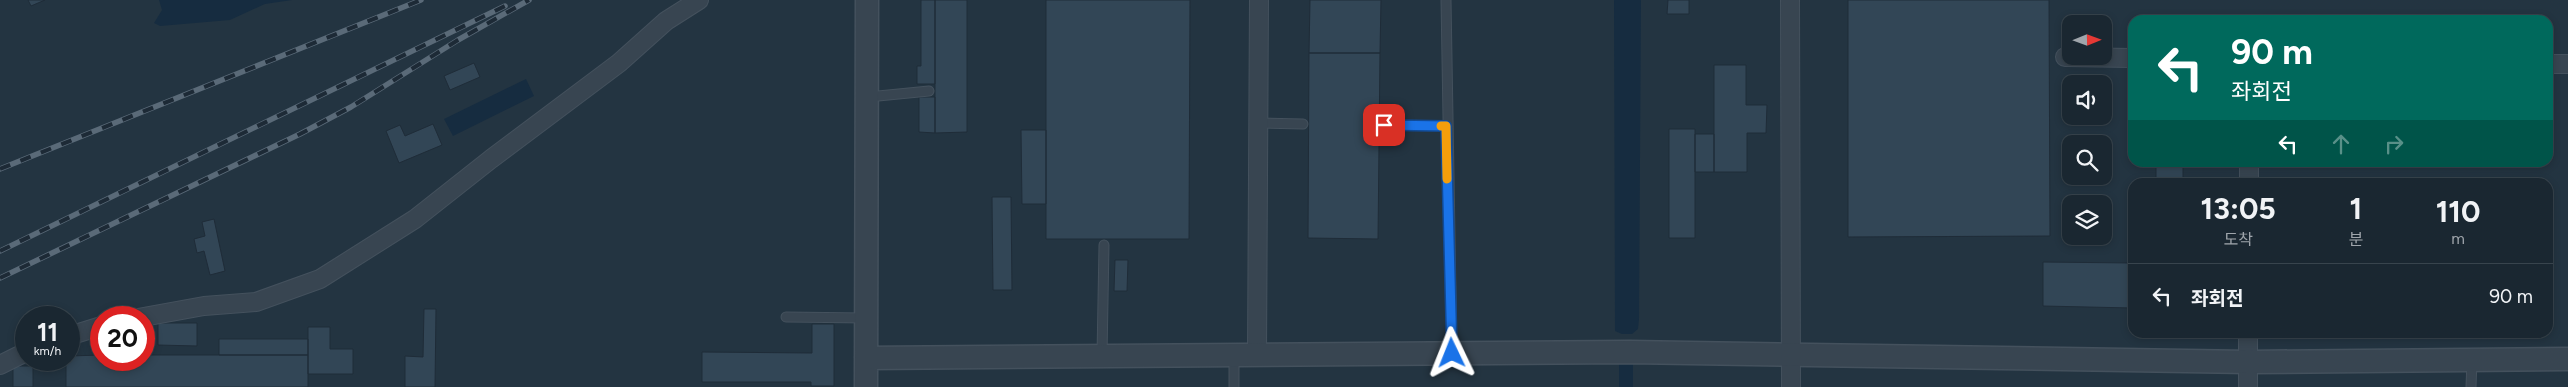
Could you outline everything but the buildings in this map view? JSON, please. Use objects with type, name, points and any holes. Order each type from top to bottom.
[{"type":"street","points":[[155,315],[204,306],[256,302],[320,279],[415,219],[619,63],[666,22],[699,0]]},
{"type":"street","points":[[866,387],[867,0]]},
{"type":"street","points":[[1257,355],[1259,0]]},
{"type":"street","points":[[1790,0],[1791,387]]},
{"type":"street","points":[[2112,58],[2128,58]]},
{"type":"street","points":[[2553,64],[2568,64]]},
{"type":"street","points":[[2248,338],[2248,387]]},
{"type":"street","points":[[866,358],[1630,352],[2248,362],[2568,359]]},
{"type":"street","points":[[0,365],[15,358]]},
{"type":"lane","points":[[1446,0],[1446,126],[1452,353]]},
{"type":"lane","points":[[866,97],[929,91]]},
{"type":"lane","points":[[1258,123],[1303,124]]},
{"type":"lane","points":[[1384,125],[1446,126]]},
{"type":"lane","points":[[1102,356],[1104,245]]},
{"type":"lane","points":[[786,317],[866,318]]},
{"type":"lane","points":[[1234,355],[1234,387]]},
{"type":"lane","points":[[2472,360],[2472,387]]},
{"type":"water","points":[[159,0],[292,0],[265,4],[230,20],[160,26],[154,23],[162,10]]},
{"type":"water","points":[[1614,0],[1641,0],[1639,319],[1638,329],[1632,334],[1622,334],[1615,331]]},
{"type":"water","points":[[526,79],[534,96],[453,136],[444,119]]},
{"type":"water","points":[[1619,359],[1633,360],[1633,387],[1619,387]]},
{"type":"railway","points":[[0,169],[421,0]]},
{"type":"railway","points":[[0,278],[300,134],[351,107],[458,40],[529,0]]},
{"type":"railway","points":[[0,251],[505,6]]},
{"type":"slow traffic","points":[[1441,126],[1446,126],[1447,179]]},
{"type":"route","points":[[1384,125],[1446,126],[1452,353]]}]
